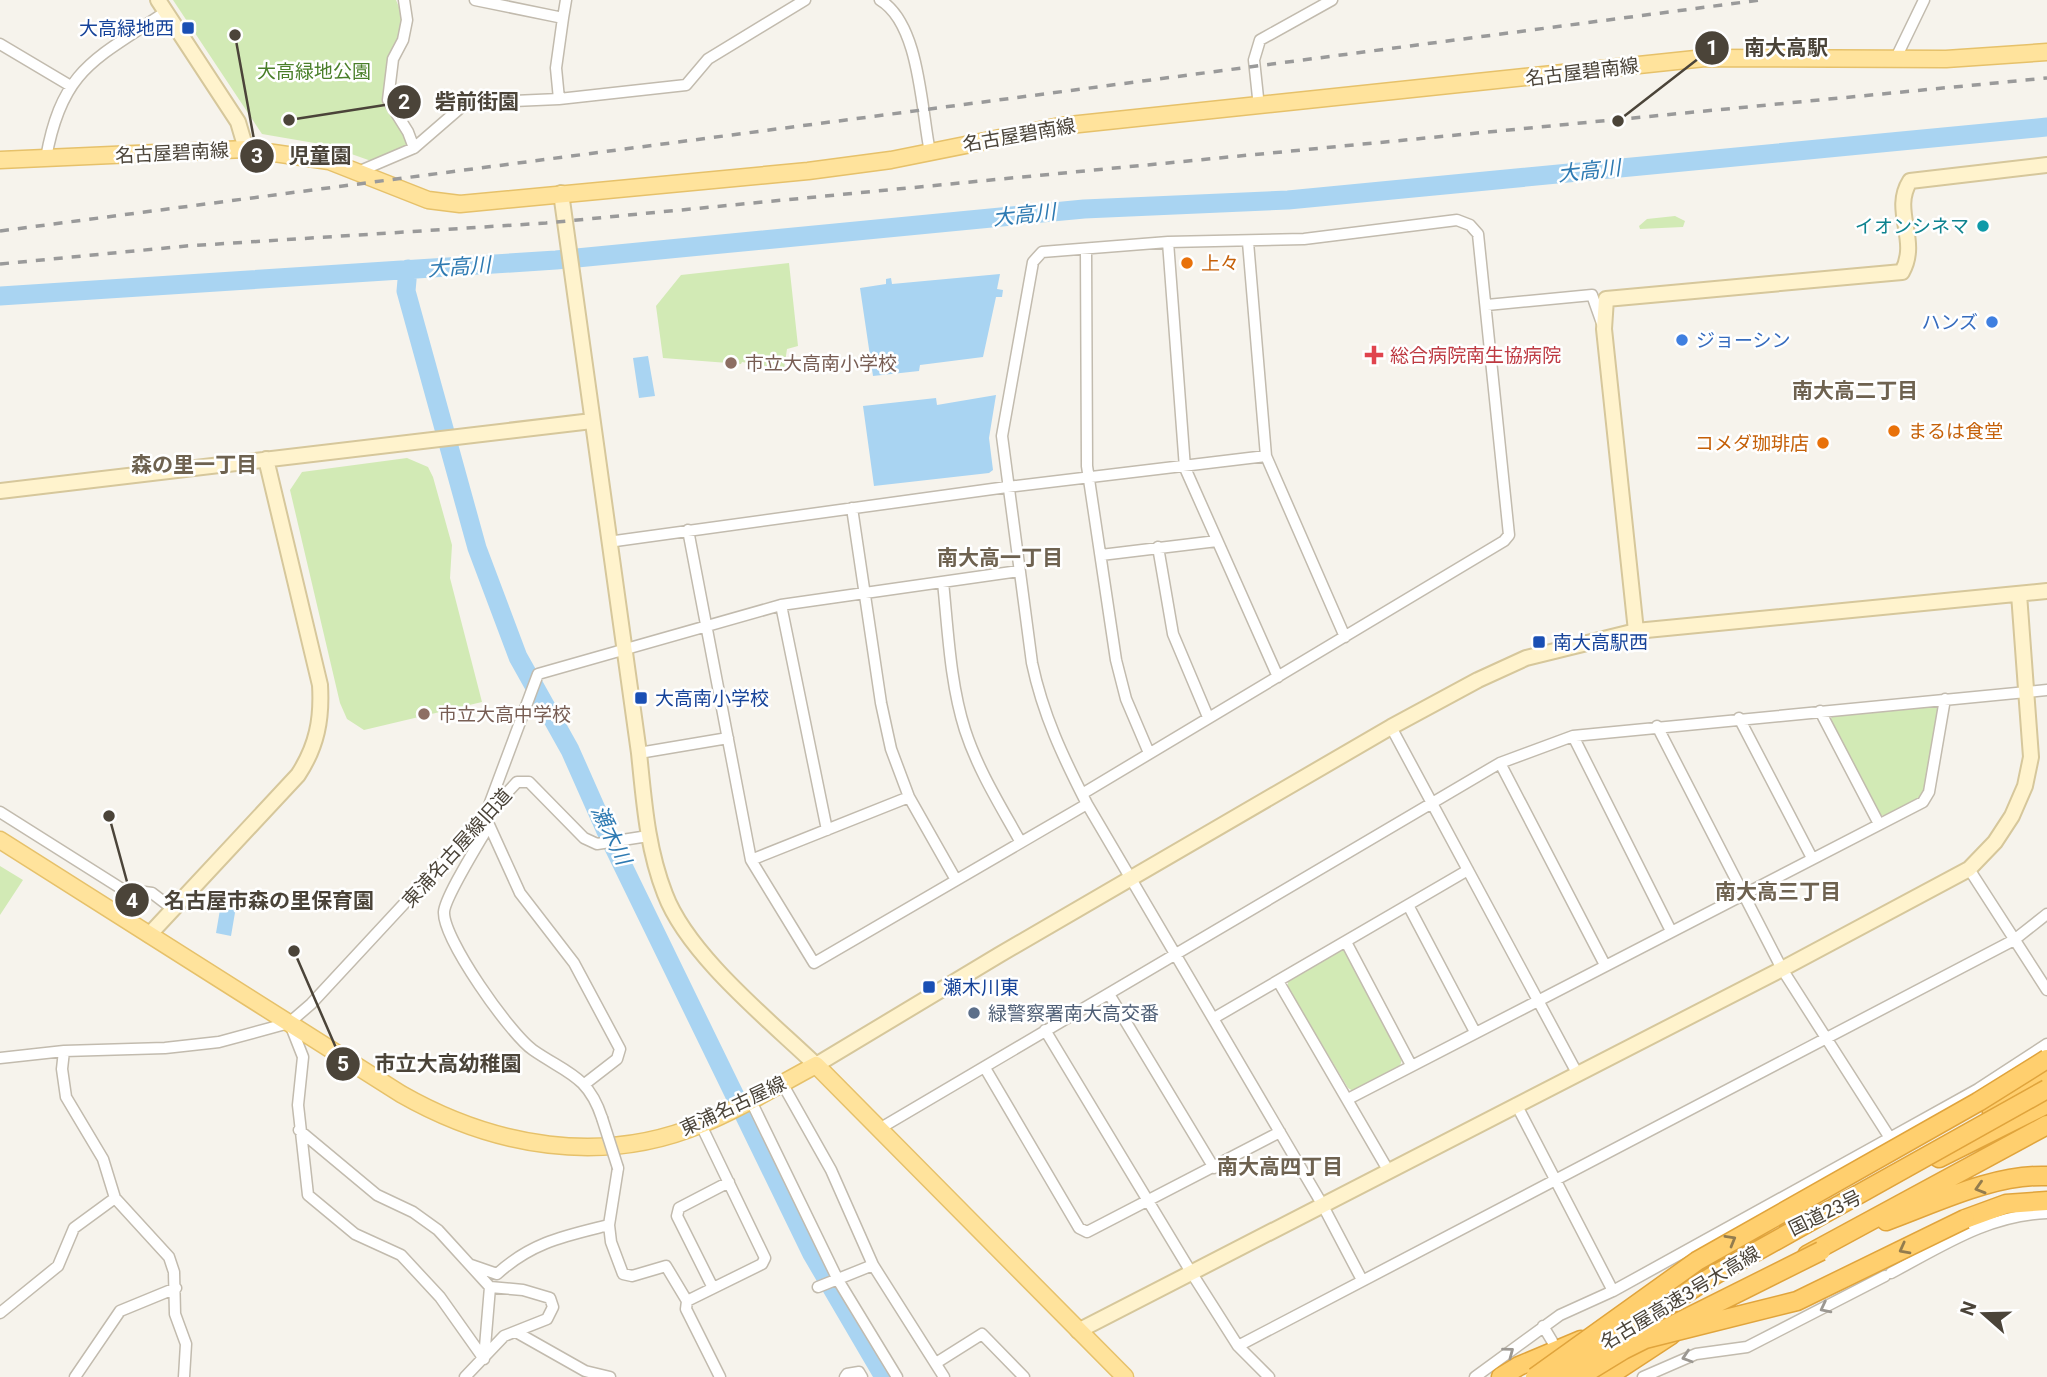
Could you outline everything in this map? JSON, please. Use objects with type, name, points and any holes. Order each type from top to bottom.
[{"type":"highway","points":[[1536,1377],[1697,1261],[1978,1102],[2047,1059]]},
{"type":"highway","points":[[1916,1163],[2047,1075]]},
{"type":"highway","points":[[1916,1163],[2047,1089]]},
{"type":"highway","points":[[1976,1140],[2047,1089]]},
{"type":"highway","name":"国道23号","points":[[1536,1377],[1609,1328],[1717,1266],[2047,1104]]},
{"type":"highway","name":"国道23号","points":[[1607,1377],[1646,1344],[2047,1125]]},
{"type":"highway","points":[[1985,1157],[2047,1136]]},
{"type":"highway","points":[[1873,1225],[1955,1178],[2047,1136]]},
{"type":"highway","name":"名古屋高速3号大高線","points":[[1553,1377],[1671,1300],[1916,1163]]},
{"type":"highway","points":[[1873,1225],[1986,1186],[2025,1177],[2047,1176]]},
{"type":"highway","points":[[1614,1377],[1646,1344],[1797,1301],[1986,1209],[2006,1204],[2047,1201]]},
{"type":"highway","name":"名古屋高速3号大高線","points":[[1579,1377],[1873,1225]]},
{"type":"highway","points":[[1502,1377],[1519,1366],[1609,1328]]},
{"type":"main road","name":"名古屋碧南線","points":[[0,160],[246,149],[306,156],[360,172],[428,200],[460,204],[808,170],[930,152],[1060,126],[1705,58],[1895,60],[2047,52]]},
{"type":"main road","name":"東浦名古屋線","points":[[0,840],[435,1114],[493,1135],[553,1146],[625,1146],[701,1125],[816,1066]]},
{"type":"main road","points":[[816,1066],[1122,1376]]},
{"type":"street","points":[[404,0],[407,20],[403,40],[393,59],[388,100],[408,132],[414,148]]},
{"type":"street","points":[[475,0],[563,18]]},
{"type":"street","points":[[559,99],[556,68],[566,0]]},
{"type":"street","points":[[360,172],[414,148],[466,103],[559,99],[686,85],[708,60],[805,0]]},
{"type":"street","points":[[880,0],[890,6],[909,38],[930,152]]},
{"type":"street","points":[[1259,107],[1254,60],[1260,40],[1332,0]]},
{"type":"street","points":[[1895,60],[1924,0]]},
{"type":"street","points":[[46,159],[50,133],[69,85],[162,6],[238,122],[246,149]]},
{"type":"street","points":[[0,44],[69,85]]},
{"type":"street","points":[[1636,631],[1604,329],[1606,299],[1902,272],[1910,258],[1902,194],[1910,181],[2047,165]]},
{"type":"street","points":[[561,193],[648,835],[666,897],[699,949],[816,1066],[1391,727],[1478,680],[1526,658],[1636,631],[2047,592]]},
{"type":"street","points":[[1082,794],[1504,541],[1508,535],[1487,305],[1478,234],[1471,225],[1457,220],[1304,239],[1168,242],[1042,252],[1033,262],[1002,436],[1019,571],[1040,699],[1052,737],[1087,804],[1322,1204],[1362,1280]]},
{"type":"street","points":[[1168,242],[1185,468],[1278,677]]},
{"type":"street","points":[[1248,242],[1266,456],[1345,637]]},
{"type":"street","points":[[1086,250],[1089,479],[1116,660],[1126,699],[1149,753]]},
{"type":"street","points":[[1487,305],[1592,295],[1604,329]]},
{"type":"street","points":[[0,491],[592,421]]},
{"type":"street","points":[[608,541],[1007,487],[1185,468],[1266,456]]},
{"type":"street","points":[[149,934],[298,775],[310,757],[318,731],[322,710],[320,685],[266,459]]},
{"type":"street","points":[[852,508],[881,703],[891,750],[909,797],[956,880]]},
{"type":"street","points":[[688,530],[751,860],[814,963],[1087,804]]},
{"type":"street","points":[[1101,555],[1217,541]]},
{"type":"street","points":[[1158,547],[1173,634],[1208,717]]},
{"type":"street","points":[[720,1377],[686,1309],[687,1301],[666,1266],[632,1276],[623,1273],[611,1242],[609,1226],[618,1168],[602,1118],[586,1083],[519,1037],[477,981],[444,926],[444,909],[487,821],[538,674],[781,605],[1019,571]]},
{"type":"street","points":[[943,582],[954,679],[965,728],[982,773],[1020,841]]},
{"type":"street","points":[[1078,1331],[1782,969],[1969,869],[2000,834],[2025,786],[2031,757],[2029,691],[2019,594]]},
{"type":"street","points":[[781,605],[827,830]]},
{"type":"street","points":[[879,1129],[1500,763],[1573,736],[2047,690]]},
{"type":"street","points":[[1348,1099],[1923,802],[1929,792],[1945,699]]},
{"type":"street","points":[[1821,711],[1879,824]]},
{"type":"street","points":[[1739,719],[1812,858]]},
{"type":"street","points":[[1657,726],[1782,969],[1890,1138]]},
{"type":"street","points":[[1391,727],[1577,1073]]},
{"type":"street","points":[[1573,736],[1671,930]]},
{"type":"street","points":[[639,753],[729,738]]},
{"type":"street","points":[[1500,763],[1605,965]]},
{"type":"street","name":"東浦名古屋線旧道","points":[[289,1023],[311,1004],[487,821],[517,782],[529,782],[584,838],[600,844],[648,835]]},
{"type":"street","points":[[751,860],[909,797]]},
{"type":"street","points":[[0,812],[122,889],[152,893],[173,909]]},
{"type":"street","points":[[487,821],[520,893],[574,963],[620,1048],[617,1059],[586,1083]]},
{"type":"street","points":[[1969,869],[2047,990]]},
{"type":"street","points":[[1214,1018],[1468,870]]},
{"type":"street","points":[[1408,905],[1475,1032]]},
{"type":"street","points":[[1238,1346],[2014,940],[2047,914]]},
{"type":"street","points":[[1346,942],[1411,1065]]},
{"type":"street","points":[[1278,981],[1388,1170]]},
{"type":"street","points":[[1109,995],[1214,1168]]},
{"type":"street","points":[[0,1058],[64,1051],[165,1048],[219,1042],[289,1023],[303,1057],[298,1105],[308,1195],[355,1234],[401,1255],[440,1297],[484,1359]]},
{"type":"street","points":[[1045,1030],[1238,1346],[1269,1377]]},
{"type":"street","points":[[1475,1377],[1542,1326],[1613,1291],[1978,1089],[2047,1044]]},
{"type":"street","points":[[64,1051],[62,1069],[66,1097],[103,1159],[115,1198],[169,1257],[176,1288],[175,1314],[186,1344],[184,1377]]},
{"type":"street","points":[[985,1068],[1079,1228],[1087,1232],[1280,1132]]},
{"type":"street","points":[[782,1083],[831,1170],[873,1265],[944,1377]]},
{"type":"street","points":[[1516,1104],[1613,1291]]},
{"type":"street","points":[[744,1105],[836,1281],[897,1377]]},
{"type":"street","points":[[687,1301],[762,1264],[765,1258],[701,1125]]},
{"type":"street","points":[[299,1130],[377,1195],[413,1212],[438,1230],[490,1287],[489,1330],[484,1359]]},
{"type":"street","points":[[713,1288],[677,1216],[679,1208],[729,1182]]},
{"type":"street","points":[[0,1313],[58,1266],[74,1228],[115,1198]]},
{"type":"street","points":[[1643,1377],[1696,1354],[1746,1347],[1979,1226],[2026,1214],[2047,1213]]},
{"type":"street","points":[[471,1265],[497,1274],[520,1253],[562,1236],[609,1226]]},
{"type":"street","points":[[820,1286],[873,1265]]},
{"type":"street","points":[[465,1377],[505,1336],[547,1319],[553,1307],[550,1298],[523,1290],[490,1287]]},
{"type":"street","points":[[75,1377],[120,1311],[176,1288]]},
{"type":"street","points":[[1542,1326],[1552,1340]]},
{"type":"street","points":[[516,1332],[520,1337],[585,1371],[611,1377]]},
{"type":"street","points":[[936,1363],[982,1334],[1024,1377]]},
{"type":"street","points":[[845,1377],[847,1374],[859,1372],[862,1377]]},
{"type":"green space","name":"大高緑地公園","points":[[173,0],[396,0],[402,24],[401,37],[383,100],[409,145],[374,162],[326,145],[262,134]]},
{"type":"green space","points":[[1675,216],[1685,221],[1683,227],[1640,229],[1639,226],[1647,219]]},
{"type":"green space","points":[[789,263],[798,346],[787,349],[784,369],[742,362],[663,358],[656,306],[681,275]]},
{"type":"green space","points":[[407,458],[428,467],[433,477],[452,545],[450,578],[482,702],[364,730],[347,719],[340,703],[290,490],[302,472]]},
{"type":"green space","points":[[1935,705],[1939,708],[1922,797],[1884,816],[1880,815],[1830,720],[1834,714]]},
{"type":"green space","points":[[0,866],[23,880],[0,915]]},
{"type":"green space","points":[[1342,950],[1346,952],[1402,1059],[1400,1066],[1353,1091],[1348,1088],[1288,988],[1288,981]]},
{"type":"water","points":[[1000,274],[997,289],[1003,290],[1002,297],[996,297],[983,357],[920,365],[919,371],[873,376],[860,288],[886,284],[886,279],[891,278],[892,284]]},
{"type":"water","points":[[648,356],[655,396],[639,398],[633,358]]},
{"type":"water","points":[[996,395],[989,438],[993,470],[989,473],[874,486],[863,406],[936,398],[937,405]]},
{"type":"water","points":[[223,892],[238,895],[231,936],[216,933]]},
{"type":"waterway","name":"大高川","points":[[0,296],[556,260],[1084,209],[1288,200],[2047,127]]},
{"type":"waterway","name":"瀬木川","points":[[408,269],[406,291],[477,548],[518,657],[570,750],[605,829],[812,1254],[884,1377]]},
{"type":"railway","points":[[0,231],[1760,0]]},
{"type":"railway","points":[[0,264],[186,246],[546,223],[2047,78]]},
{"type":"place","name":"大高緑地西","points":[[188,28]]},
{"type":"place","name":"児童園","points":[[235,35]]},
{"type":"place","name":"砦前街園","points":[[289,120]]},
{"type":"place","name":"南大高駅","points":[[1618,121]]},
{"type":"place","name":"イオンシネマ","points":[[1983,226]]},
{"type":"place","name":"上々","points":[[1187,263]]},
{"type":"place","name":"ハンズ","points":[[1992,322]]},
{"type":"place","name":"ジョーシン","points":[[1682,340]]},
{"type":"place","name":"総合病院南生協病院","points":[[1374,355]]},
{"type":"place","name":"市立大高南小学校","points":[[731,363]]},
{"type":"place","name":"まるは食堂","points":[[1894,431]]},
{"type":"place","name":"コメダ珈琲店","points":[[1823,443]]},
{"type":"place","name":"南大高駅西","points":[[1539,642]]},
{"type":"place","name":"大高南小学校","points":[[641,698]]},
{"type":"place","name":"市立大高中学校","points":[[424,714]]},
{"type":"place","name":"名古屋市森の里保育園","points":[[109,816]]},
{"type":"place","name":"市立大高幼稚園","points":[[294,951]]},
{"type":"place","name":"瀬木川東","points":[[929,987]]},
{"type":"place","name":"緑警察署南大高交番","points":[[974,1013]]},
{"type":"district","name":"南大高二丁目","points":[[1855,391]]},
{"type":"district","name":"森の里一丁目","points":[[194,465]]},
{"type":"district","name":"南大高一丁目","points":[[1000,558]]},
{"type":"district","name":"南大高三丁目","points":[[1778,892]]},
{"type":"district","name":"南大高四丁目","points":[[1280,1167]]}]
